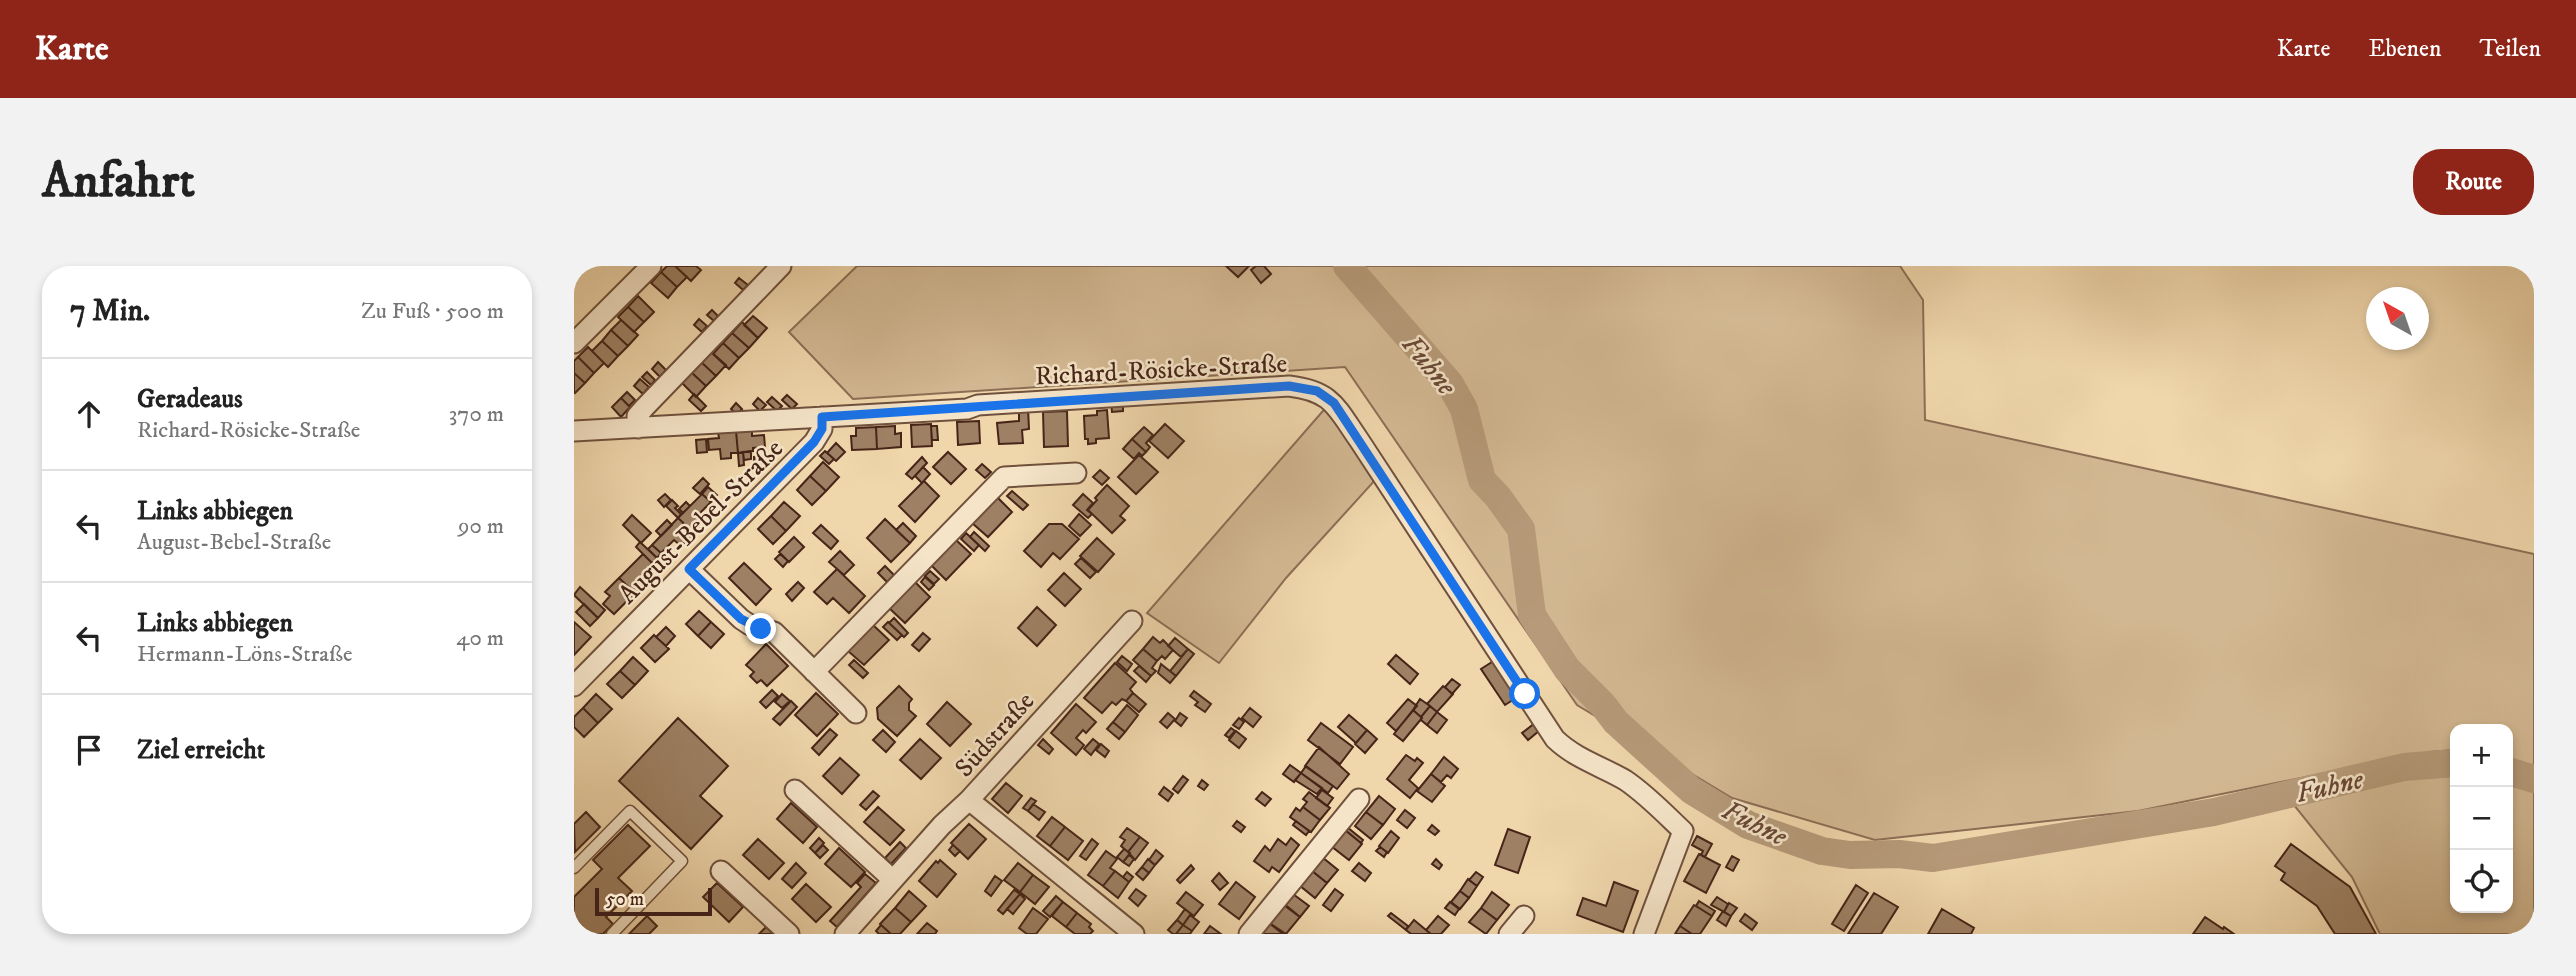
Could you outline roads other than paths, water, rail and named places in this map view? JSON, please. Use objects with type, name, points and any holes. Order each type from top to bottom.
[{"type":"street","points":[[574,343],[651,266]]},
{"type":"street","points":[[638,428],[638,416],[645,407],[781,266]]},
{"type":"street","name":"Richard-Rösicke-Straße","points":[[574,431],[1289,386],[1317,391],[1334,403],[1555,739],[1580,759],[1605,768],[1629,783],[1683,831],[1644,934]]},
{"type":"street","name":"August-Bebel-Straße","points":[[574,686],[814,442],[822,429],[822,417]]},
{"type":"street","points":[[814,672],[1004,477],[1076,472]]},
{"type":"street","points":[[689,569],[741,619],[750,625],[774,632],[856,713]]},
{"type":"street","name":"Südstraße","points":[[845,934],[942,825],[969,800],[1132,621]]},
{"type":"street","points":[[795,790],[893,880]]},
{"type":"street","points":[[1249,934],[1359,799]]},
{"type":"street","points":[[969,800],[1134,934]]},
{"type":"street","points":[[721,871],[789,934]]},
{"type":"street","points":[[1509,934],[1524,916]]},
{"type":"lane","points":[[574,868],[630,811],[682,861],[612,934]]},
{"type":"waterway","name":"Fuhne","points":[[1347,266],[1450,384],[1464,409],[1482,480],[1521,529],[1532,615],[1567,669],[1616,722],[1691,790],[1748,825],[1822,851],[1850,855],[1899,854],[1933,858],[2214,812],[2404,767],[2450,763]]},
{"type":"waterway","name":"Fuhne","points":[[2513,773],[2534,779]]}]
